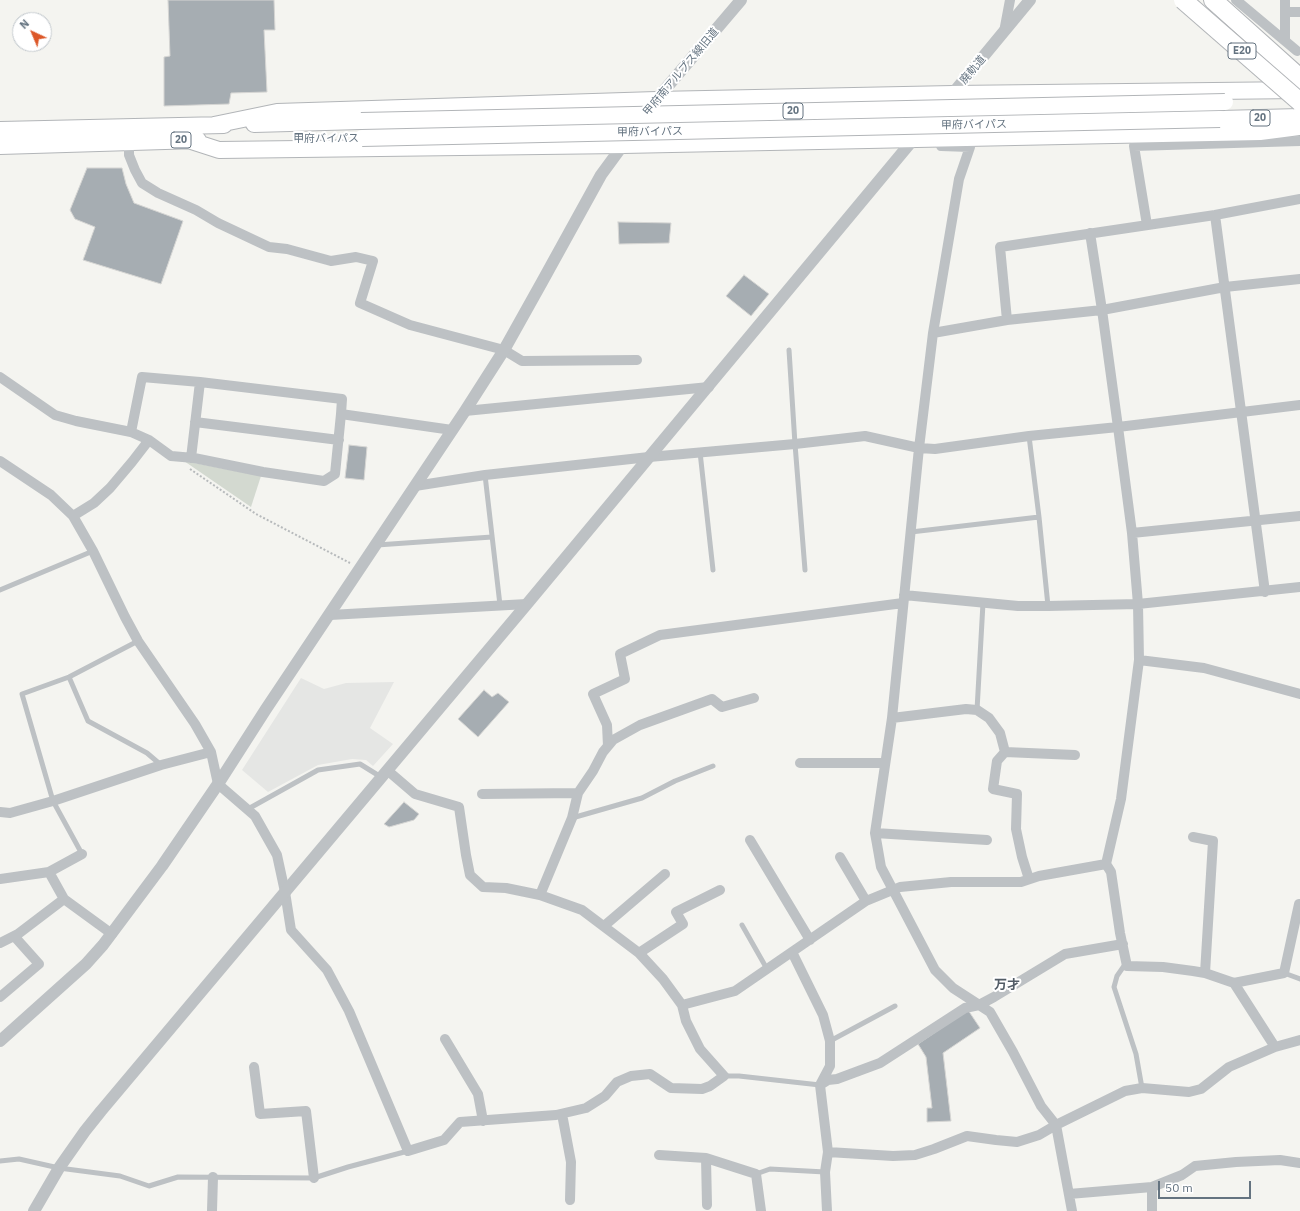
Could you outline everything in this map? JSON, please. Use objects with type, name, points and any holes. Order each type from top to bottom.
[{"type":"highway","name":"E20","points":[[1183,0],[1300,102]]},
{"type":"highway","name":"E20","points":[[1213,0],[1300,78]]},
{"type":"highway","points":[[214,125],[277,112],[656,100],[953,94],[1300,90]]},
{"type":"highway","name":"甲府バイパス","points":[[0,130],[1225,102],[1300,102]]},
{"type":"highway","name":"甲府バイパス","points":[[0,146],[129,141],[362,138],[1300,118]]},
{"type":"highway","points":[[188,140],[219,150],[623,145],[912,141],[1260,132],[1300,126]]},
{"type":"street","name":"甲府南アルプス線旧道","points":[[0,1041],[86,964],[112,934],[162,866],[218,784],[504,350],[601,175],[656,100],[741,0]]},
{"type":"street","points":[[1004,32],[1010,0]]},
{"type":"street","name":"廃軌道","points":[[34,1211],[58,1168],[101,1111],[527,604],[1030,0]]},
{"type":"street","points":[[1236,0],[1297,52]]},
{"type":"street","points":[[1285,0],[1285,41]]},
{"type":"street","points":[[1285,12],[1300,12]]},
{"type":"street","points":[[129,141],[129,155],[142,183],[158,194],[196,210],[218,223],[269,248],[286,248],[331,261],[356,257],[373,261],[360,303],[410,325],[504,350],[522,361],[637,360]]},
{"type":"street","points":[[912,141],[970,147],[959,178],[934,333],[919,448],[892,718],[875,832],[881,867],[936,970],[953,988],[990,1012],[1041,1106],[1056,1124],[1072,1211]]},
{"type":"street","points":[[1147,225],[1134,146],[1300,141]]},
{"type":"street","points":[[1007,320],[1000,247],[1215,215],[1300,200]]},
{"type":"street","points":[[1215,215],[1265,592]]},
{"type":"street","points":[[1090,233],[1102,310],[1132,533],[1138,604],[1139,660],[1121,799],[1106,864],[1111,872],[1127,966],[1163,967],[1205,973],[1234,983],[1284,973],[1300,903]]},
{"type":"street","points":[[934,333],[1007,320],[1102,310],[1225,288],[1300,279]]},
{"type":"street","points":[[0,378],[55,415],[76,421],[131,432],[149,440],[171,456],[191,458],[262,472],[324,481],[335,474],[342,399],[200,382],[142,377],[131,432]]},
{"type":"street","points":[[191,458],[200,382]]},
{"type":"street","points":[[465,411],[708,387]]},
{"type":"street","points":[[415,486],[484,475],[864,436],[919,448],[935,449],[1029,436],[1300,405]]},
{"type":"street","points":[[341,414],[452,430]]},
{"type":"street","points":[[195,422],[339,440]]},
{"type":"street","points":[[73,516],[94,502],[110,488],[149,440]]},
{"type":"street","points":[[0,461],[51,495],[73,516],[93,551],[138,641],[195,724],[211,752],[218,784],[255,816],[277,855],[291,930],[327,970],[349,1011],[408,1151],[444,1140],[460,1122],[562,1114],[586,1108],[606,1096],[617,1082],[631,1076],[650,1074],[671,1088],[702,1089],[710,1086],[724,1076],[700,1049],[686,1021],[682,1005],[663,979],[639,953],[582,910],[540,895],[506,888],[483,887],[470,875],[459,807],[415,794],[384,774]]},
{"type":"street","points":[[1132,533],[1300,516]]},
{"type":"street","points":[[608,746],[607,726],[593,694],[625,679],[620,654],[660,635],[904,599],[1018,606],[1138,604],[1265,592],[1300,587]]},
{"type":"street","points":[[330,615],[527,604]]},
{"type":"street","points":[[1139,660],[1204,668],[1300,694]]},
{"type":"street","points":[[540,895],[572,818],[578,793],[593,771],[603,752],[613,740],[640,725],[712,699],[722,706],[754,698]]},
{"type":"street","points":[[892,718],[966,709],[977,710],[996,725],[1000,733],[1005,752]]},
{"type":"street","points":[[0,812],[10,813],[53,801],[161,765],[211,752]]},
{"type":"street","points":[[1005,752],[1075,756]]},
{"type":"street","points":[[1005,752],[997,762],[993,788],[1017,794],[1016,829],[1022,857],[1029,879]]},
{"type":"street","points":[[800,763],[885,763]]},
{"type":"street","points":[[482,794],[578,793]]},
{"type":"street","points":[[875,832],[987,840]]},
{"type":"street","points":[[1193,838],[1213,841],[1205,973]]},
{"type":"street","points":[[750,840],[810,940]]},
{"type":"street","points":[[0,879],[49,872],[82,854]]},
{"type":"street","points":[[840,857],[866,901]]},
{"type":"street","points":[[682,1005],[735,991],[866,901],[900,887],[951,882],[1021,882],[1039,876],[1106,864]]},
{"type":"street","points":[[49,872],[64,899],[112,934]]},
{"type":"street","points":[[604,926],[665,874]]},
{"type":"street","points":[[639,953],[683,924],[676,912],[720,890]]},
{"type":"street","points":[[0,943],[14,936],[64,899]]},
{"type":"street","points":[[0,997],[39,964],[14,936]]},
{"type":"street","points":[[820,1085],[828,1080],[838,1079],[880,1063],[965,1008],[978,1005],[994,997],[1065,954],[1123,944]]},
{"type":"street","points":[[792,952],[823,1015],[830,1041],[830,1066],[820,1085],[828,1152],[825,1172],[827,1211]]},
{"type":"street","points":[[1234,983],[1275,1047]]},
{"type":"street","points":[[445,1039],[478,1094],[483,1120]]},
{"type":"street","points":[[828,1152],[893,1156],[915,1154],[934,1150],[967,1136],[1017,1142],[1039,1135],[1056,1124],[1125,1091],[1142,1088],[1189,1092],[1201,1089],[1229,1067],[1275,1047],[1300,1040]]},
{"type":"street","points":[[254,1067],[260,1114],[306,1111],[314,1178]]},
{"type":"street","points":[[562,1114],[571,1162],[570,1200]]},
{"type":"street","points":[[658,1155],[706,1158],[756,1174],[761,1211]]},
{"type":"street","points":[[706,1158],[706,1205]]},
{"type":"street","points":[[1069,1194],[1152,1187],[1182,1175],[1195,1166],[1280,1160],[1300,1163]]},
{"type":"street","points":[[212,1211],[213,1178]]},
{"type":"street","points":[[1152,1187],[1152,1211]]},
{"type":"lane","points":[[789,350],[794,444],[805,570]]},
{"type":"lane","points":[[1029,436],[1040,517],[1048,606]]},
{"type":"lane","points":[[700,452],[712,570]]},
{"type":"lane","points":[[484,475],[500,605]]},
{"type":"lane","points":[[911,532],[1040,517]]},
{"type":"lane","points":[[376,545],[492,537]]},
{"type":"lane","points":[[0,590],[93,551]]},
{"type":"lane","points":[[977,710],[983,603]]},
{"type":"lane","points":[[82,854],[53,801],[22,694],[69,676],[138,641]]},
{"type":"lane","points":[[69,676],[88,721],[147,753],[161,765]]},
{"type":"lane","points":[[248,809],[318,770],[360,764],[384,774]]},
{"type":"lane","points":[[572,818],[642,798],[675,781],[713,766]]},
{"type":"lane","points":[[742,925],[767,969]]},
{"type":"lane","points":[[1126,963],[1117,976],[1114,987],[1136,1054],[1142,1088]]},
{"type":"lane","points":[[1284,973],[1300,979]]},
{"type":"lane","points":[[830,1041],[895,1006]]},
{"type":"lane","points":[[724,1076],[739,1076],[820,1085]]},
{"type":"lane","points":[[0,1161],[19,1160],[58,1168],[120,1176],[149,1186],[178,1176],[213,1178],[314,1178],[408,1151]]},
{"type":"lane","points":[[756,1174],[770,1169],[825,1172]]},
{"type":"path","points":[[171,456],[256,514],[360,568]]},
{"type":"shaded area","points":[[184,461],[261,476],[251,507]]},
{"type":"shaded area","points":[[301,678],[324,689],[346,683],[394,682],[370,728],[393,744],[373,766],[366,760],[352,759],[318,765],[268,792],[242,770]]},
{"type":"building","points":[[168,0],[274,0],[275,30],[264,30],[267,92],[231,93],[229,104],[164,106],[164,57],[170,56]]},
{"type":"building","points":[[87,168],[122,168],[126,184],[134,203],[183,221],[161,284],[83,260],[95,227],[75,219],[70,210]]},
{"type":"building","points":[[618,222],[671,223],[669,243],[619,244]]},
{"type":"building","points":[[744,275],[769,294],[751,316],[726,296]]},
{"type":"building","points":[[349,445],[367,447],[364,480],[345,478]]},
{"type":"building","points":[[484,690],[492,697],[498,693],[509,702],[478,737],[458,719]]},
{"type":"building","points":[[404,802],[419,814],[414,820],[389,827],[384,824]]},
{"type":"building","points":[[968,1010],[980,1028],[943,1053],[951,1121],[927,1122],[927,1108],[932,1108],[926,1057],[918,1044]]},
{"type":"district","name":"万才","points":[[1007,985]]}]
